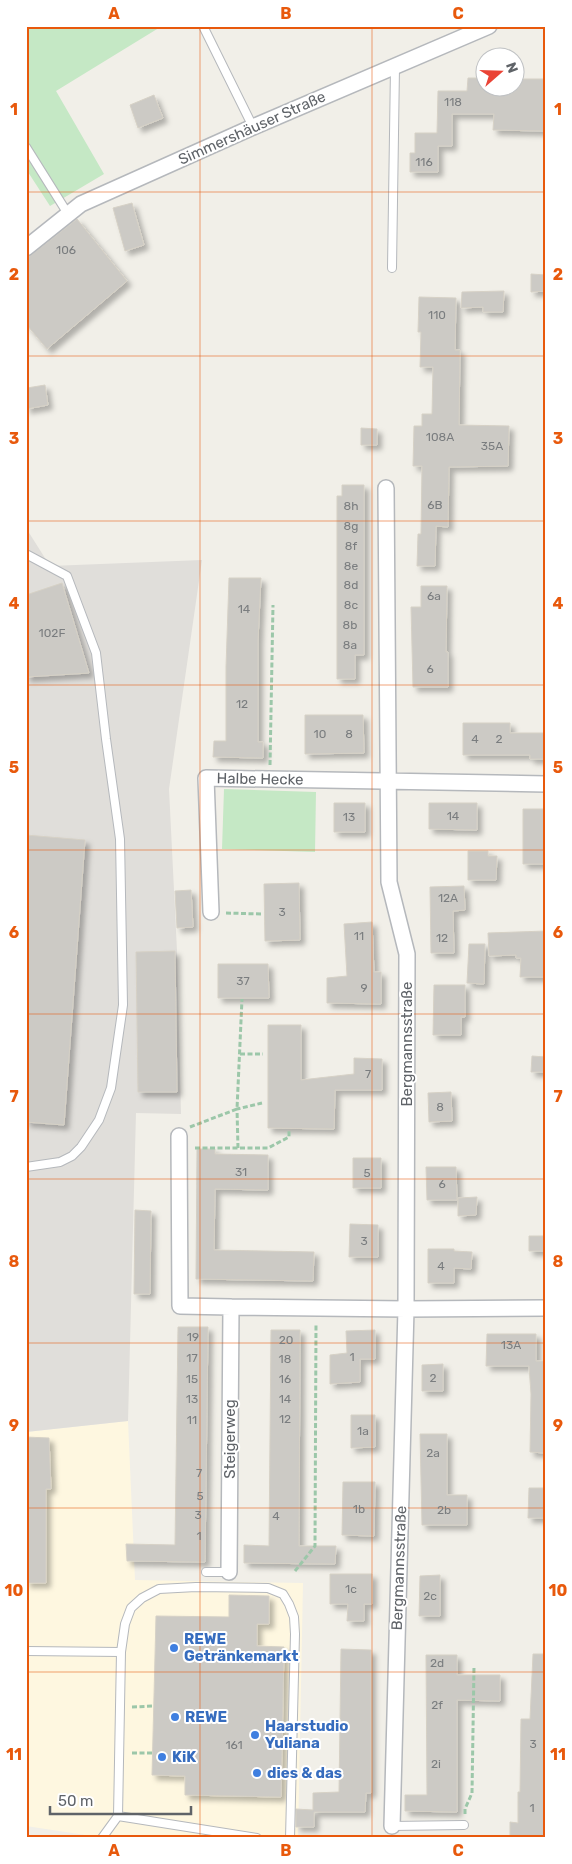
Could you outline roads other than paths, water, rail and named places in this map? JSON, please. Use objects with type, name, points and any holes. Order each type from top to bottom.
[{"type":"street","name":"Simmershäuser Straße","points":[[26,248],[81,204],[253,127],[489,26]]},
{"type":"street","points":[[386,488],[389,782]]},
{"type":"street","name":"Halbe Hecke","points":[[211,912],[206,778],[546,784]]},
{"type":"street","name":"Bergmannsstraße","points":[[389,782],[389,882],[407,954],[406,1309],[392,1826]]},
{"type":"street","points":[[179,1142],[180,1306],[406,1309],[546,1308]]},
{"type":"street","name":"Steigerweg","points":[[229,1572],[231,1307]]},
{"type":"lane","points":[[203,26],[253,127]]},
{"type":"lane","points":[[392,268],[395,67]]},
{"type":"lane","points":[[26,147],[68,214]]},
{"type":"lane","points":[[26,554],[67,576],[96,653],[120,839],[123,1005],[111,1088],[99,1120],[81,1147],[72,1156],[60,1162],[26,1167]]},
{"type":"lane","points":[[206,1572],[229,1572]]},
{"type":"lane","points":[[102,1838],[118,1816],[120,1652],[125,1624],[131,1608],[142,1598],[159,1589],[196,1587],[268,1588],[282,1594],[289,1604],[294,1617],[290,1838]]},
{"type":"lane","points":[[26,1652],[120,1652]]},
{"type":"lane","points":[[118,1816],[257,1838]]},
{"type":"lane","points":[[392,1826],[464,1825]]},
{"type":"place","name":"REWE Getränkemarkt","points":[[174,1648]]},
{"type":"place","name":"REWE","points":[[175,1717]]},
{"type":"place","name":"Haarstudio Yuliana","points":[[255,1735]]},
{"type":"place","name":"KiK","points":[[162,1757]]},
{"type":"place","name":"dies & das","points":[[257,1773]]}]
